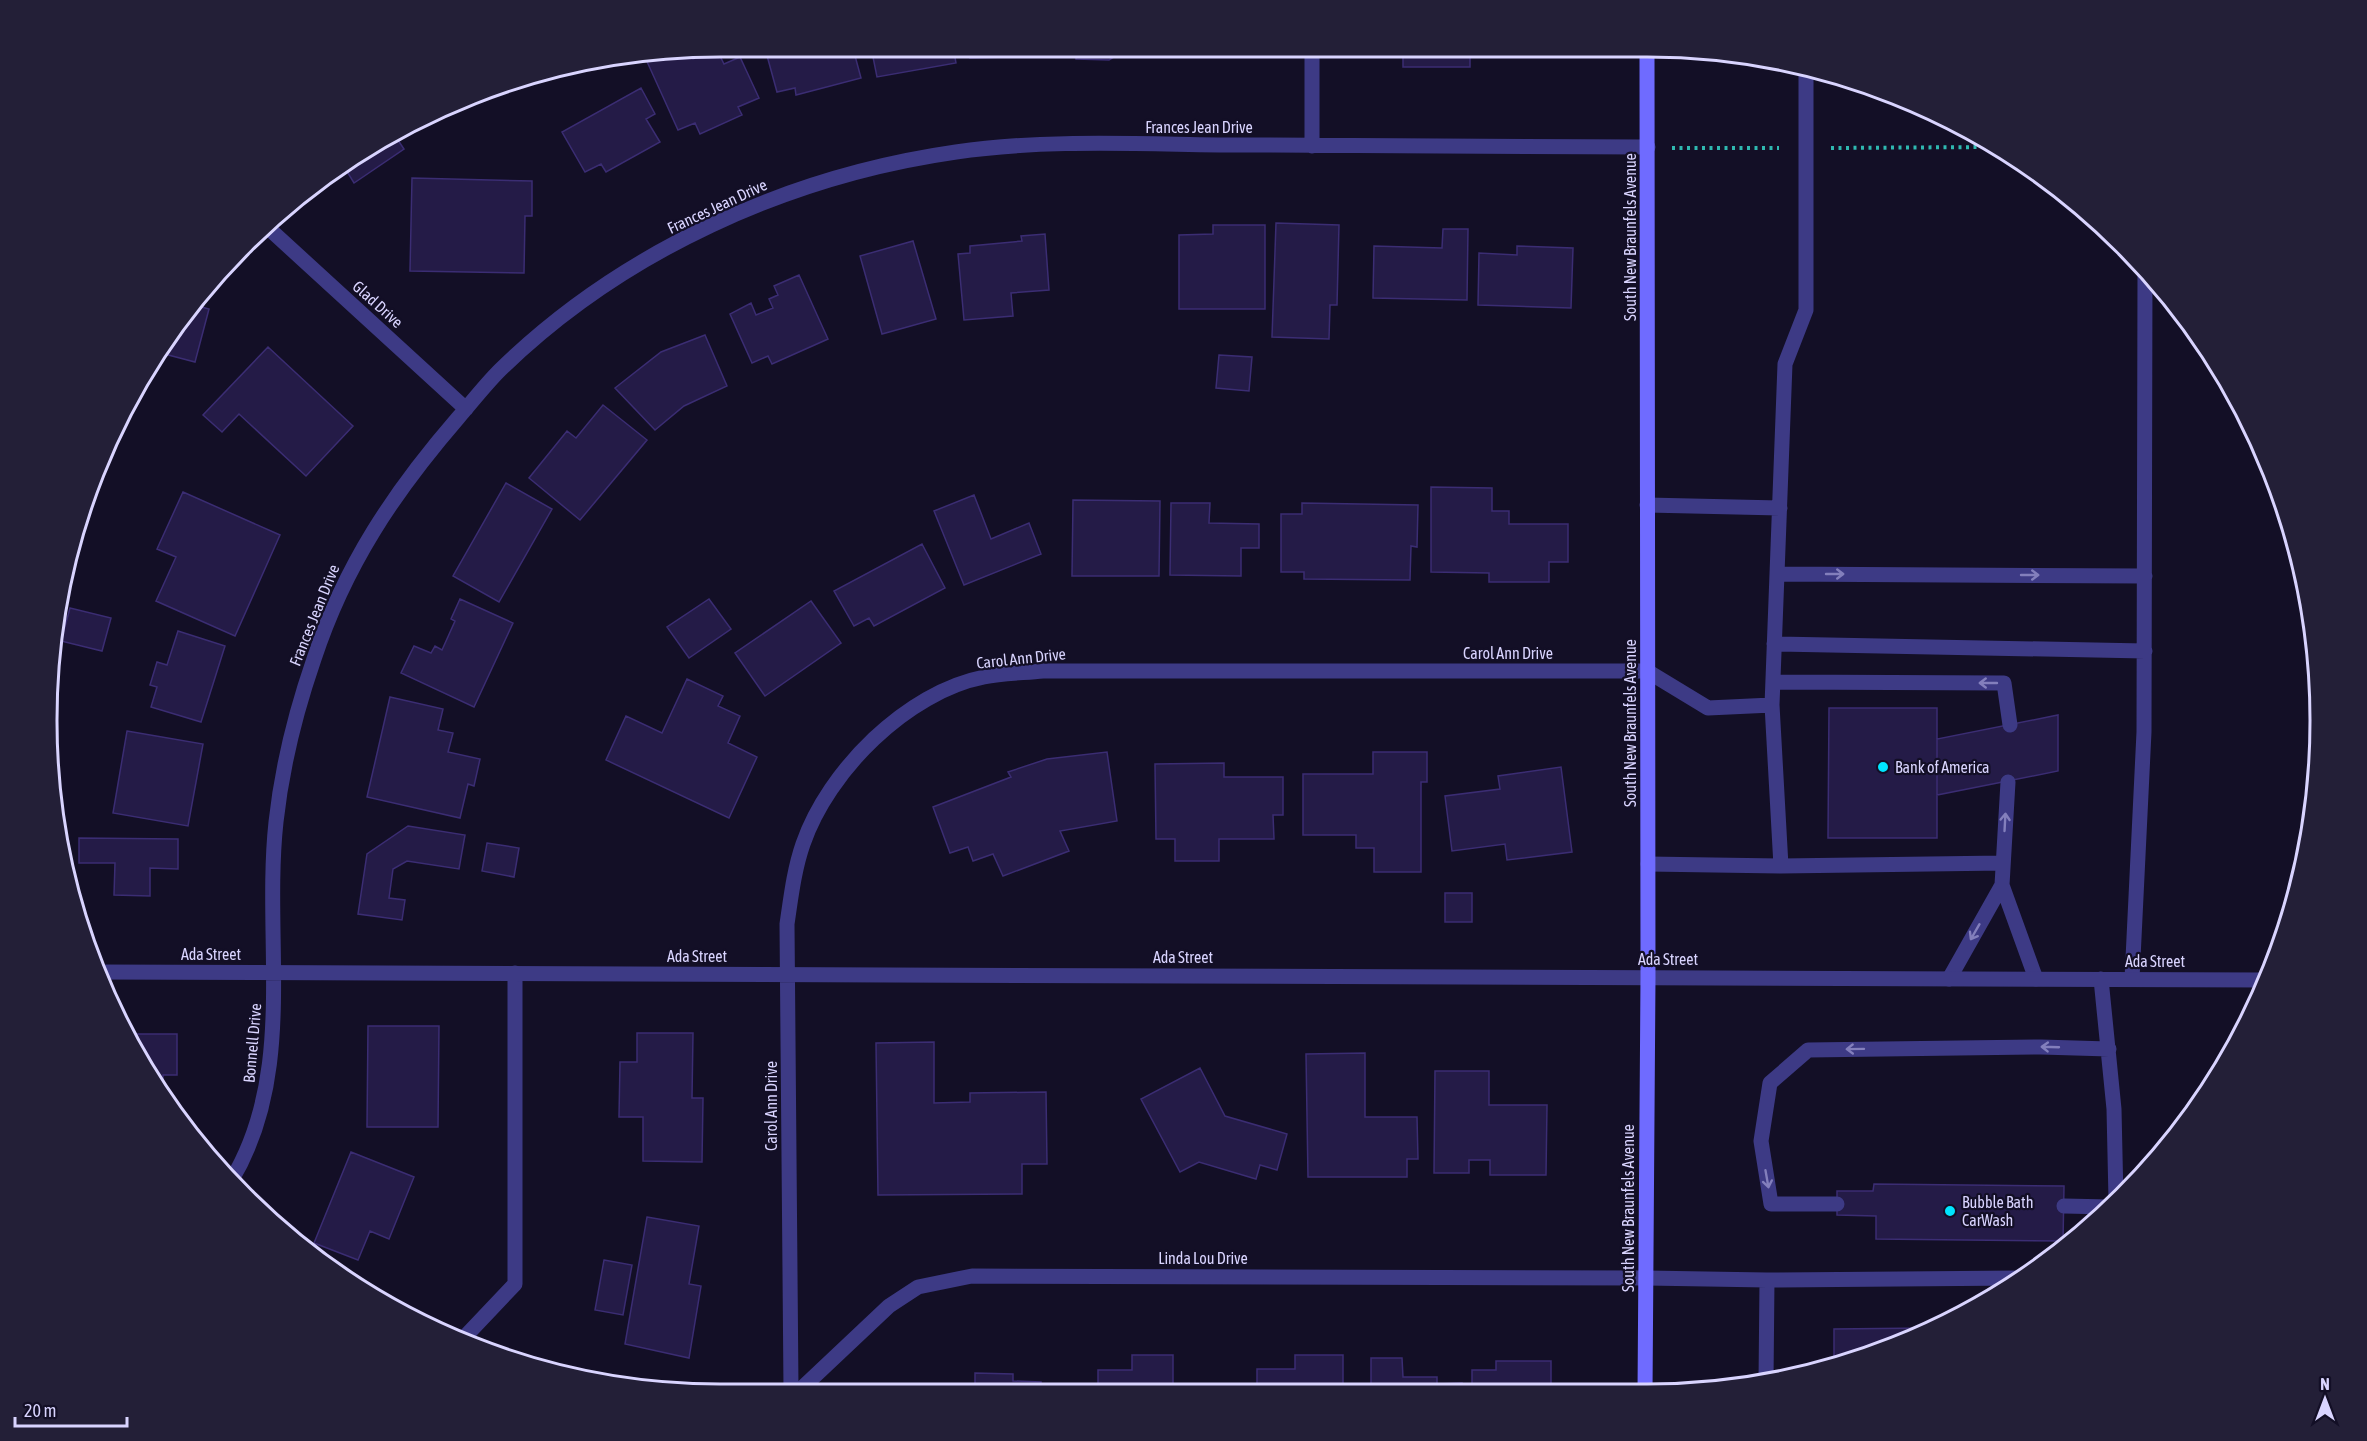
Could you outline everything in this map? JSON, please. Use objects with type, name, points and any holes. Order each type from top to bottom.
[{"type":"main road","name":"South New Braunfels Avenue","points":[[1645,1384],[1648,977],[1647,57]]},
{"type":"street","points":[[1312,57],[1312,146]]},
{"type":"street","points":[[1781,866],[1772,705],[1785,364],[1806,310],[1806,77]]},
{"type":"street","name":"Frances Jean Drive","points":[[275,972],[276,822],[290,740],[314,658],[344,580],[380,519],[498,371],[565,315],[636,266],[712,225],[792,191],[874,167],[960,151],[1067,145],[1648,147]]},
{"type":"street","name":"Glad Drive","points":[[272,232],[466,409]]},
{"type":"street","points":[[2132,979],[2144,732],[2145,283]]},
{"type":"street","points":[[1647,505],[1780,508]]},
{"type":"street","points":[[1777,574],[2145,576]]},
{"type":"street","points":[[1774,644],[2145,651]]},
{"type":"street","name":"Carol Ann Drive","points":[[791,1384],[787,924],[795,869],[814,816],[845,769],[884,729],[931,698],[956,686],[983,677],[1043,671],[1647,671]]},
{"type":"street","points":[[1647,671],[1708,708],[1772,705]]},
{"type":"street","points":[[1773,682],[2004,683],[2010,725]]},
{"type":"street","points":[[2008,782],[2002,885],[2036,979]]},
{"type":"street","points":[[1648,864],[1781,866],[2003,863]]},
{"type":"street","points":[[1949,979],[2002,885]]},
{"type":"street","name":"Ada Street","points":[[107,972],[2256,980]]},
{"type":"street","name":"Bonnell Drive","points":[[236,1173],[252,1141],[268,1083],[275,972]]},
{"type":"street","points":[[468,1333],[515,1284],[515,973]]},
{"type":"street","points":[[2102,979],[2109,1049],[2116,1190]]},
{"type":"street","points":[[1837,1204],[1772,1204],[1761,1141],[1770,1083],[1808,1050],[2041,1047],[2109,1049]]},
{"type":"street","points":[[2064,1206],[2098,1207]]},
{"type":"street","name":"Linda Lou Drive","points":[[806,1384],[889,1306],[918,1287],[972,1276],[1767,1280],[2005,1278]]},
{"type":"street","points":[[1766,1373],[1767,1280]]},
{"type":"building","points":[[720,57],[724,64],[740,57],[759,98],[738,107],[742,115],[700,134],[695,123],[678,130],[647,61]]},
{"type":"building","points":[[767,57],[855,57],[861,78],[796,95],[795,88],[777,92]]},
{"type":"building","points":[[873,57],[955,57],[956,63],[877,77]]},
{"type":"building","points":[[1076,57],[1114,57],[1109,60],[1076,59]]},
{"type":"building","points":[[1403,57],[1470,57],[1470,67],[1403,67]]},
{"type":"building","points":[[641,88],[655,114],[646,119],[660,142],[606,172],[601,164],[585,172],[562,132]]},
{"type":"building","points":[[398,141],[404,149],[354,183],[347,172]]},
{"type":"building","points":[[412,178],[532,181],[532,216],[525,216],[524,273],[410,271]]},
{"type":"building","points":[[1276,223],[1339,225],[1337,305],[1330,305],[1329,339],[1272,337]]},
{"type":"building","points":[[1213,225],[1265,225],[1265,309],[1179,309],[1179,235],[1213,234]]},
{"type":"building","points":[[1443,229],[1468,229],[1467,300],[1373,298],[1374,246],[1442,248]]},
{"type":"building","points":[[1045,234],[1049,290],[1011,293],[1013,316],[964,320],[958,254],[970,253],[970,246],[1022,241],[1021,236]]},
{"type":"building","points":[[913,241],[936,319],[882,334],[860,256]]},
{"type":"building","points":[[1517,246],[1573,248],[1571,308],[1478,305],[1479,253],[1517,255]]},
{"type":"building","points":[[799,275],[828,339],[772,364],[768,356],[752,363],[730,314],[751,303],[756,315],[773,308],[769,299],[778,295],[774,286]]},
{"type":"building","points":[[202,307],[209,309],[195,362],[167,355]]},
{"type":"building","points":[[705,335],[727,386],[684,406],[655,430],[615,388],[661,352]]},
{"type":"building","points":[[268,347],[353,426],[306,476],[239,414],[222,432],[203,415]]},
{"type":"building","points":[[1219,355],[1252,357],[1249,391],[1216,388]]},
{"type":"building","points":[[603,405],[647,440],[580,520],[529,478],[567,431],[576,438]]},
{"type":"building","points":[[506,483],[552,509],[499,602],[453,576]]},
{"type":"building","points":[[1431,487],[1492,488],[1492,511],[1509,511],[1509,524],[1568,524],[1568,562],[1549,562],[1549,582],[1489,582],[1489,573],[1431,572]]},
{"type":"building","points":[[183,492],[280,535],[235,636],[156,601],[176,557],[157,549]]},
{"type":"building","points":[[974,495],[991,539],[1029,523],[1041,554],[964,585],[934,511]]},
{"type":"building","points":[[1073,500],[1160,501],[1159,576],[1072,576]]},
{"type":"building","points":[[1171,503],[1210,503],[1209,523],[1259,524],[1259,548],[1241,548],[1241,576],[1170,575]]},
{"type":"building","points":[[1302,503],[1418,505],[1417,547],[1411,546],[1410,580],[1304,579],[1304,572],[1281,572],[1281,514],[1302,514]]},
{"type":"building","points":[[922,544],[945,588],[874,626],[869,618],[854,626],[834,591]]},
{"type":"building","points":[[460,599],[513,623],[474,707],[401,673],[414,646],[431,653],[435,646],[442,650],[455,621],[451,619]]},
{"type":"building","points":[[709,599],[731,629],[689,658],[667,627]]},
{"type":"building","points":[[811,601],[841,643],[765,696],[735,653]]},
{"type":"building","points":[[70,608],[111,618],[102,651],[62,641]]},
{"type":"building","points":[[178,631],[225,646],[201,722],[151,707],[157,687],[150,685],[157,662],[167,665]]},
{"type":"building","points":[[687,679],[723,696],[718,706],[740,716],[728,743],[757,757],[729,818],[606,760],[626,716],[662,733]]},
{"type":"building","points":[[390,697],[443,709],[438,730],[453,733],[448,752],[480,759],[474,786],[468,784],[460,818],[367,797]]},
{"type":"building","name":"Bank of America","points":[[1829,708],[1937,708],[1937,838],[1828,838]]},
{"type":"building","points":[[2058,715],[2058,771],[1937,795],[1937,739]]},
{"type":"building","points":[[127,731],[203,744],[188,826],[113,813]]},
{"type":"building","points":[[1107,752],[1117,821],[1060,831],[1069,851],[1003,876],[993,854],[973,861],[968,847],[950,853],[933,807],[1011,777],[1008,772],[1047,759]]},
{"type":"building","points":[[1373,752],[1427,752],[1427,782],[1421,782],[1421,872],[1374,872],[1374,848],[1356,848],[1356,835],[1303,835],[1303,774],[1373,774]]},
{"type":"building","points":[[1224,763],[1224,777],[1283,777],[1283,815],[1273,815],[1274,839],[1219,839],[1219,861],[1175,861],[1175,839],[1156,839],[1155,764]]},
{"type":"building","points":[[1561,767],[1572,852],[1507,860],[1505,844],[1452,851],[1445,796],[1500,789],[1498,776]]},
{"type":"building","points":[[408,826],[465,835],[459,869],[407,861],[393,869],[389,898],[405,900],[402,920],[358,914],[367,854]]},
{"type":"building","points":[[79,838],[178,839],[178,869],[150,868],[150,896],[114,895],[115,863],[79,863]]},
{"type":"building","points":[[487,843],[519,848],[514,877],[482,871]]},
{"type":"building","points":[[1445,893],[1472,893],[1472,922],[1445,922]]},
{"type":"building","points":[[368,1026],[439,1026],[438,1127],[367,1127]]},
{"type":"building","points":[[637,1033],[693,1033],[692,1098],[703,1098],[702,1162],[643,1161],[643,1117],[619,1117],[620,1062],[637,1062]]},
{"type":"building","points":[[136,1034],[177,1034],[177,1075],[163,1075],[163,1079]]},
{"type":"building","points":[[934,1042],[934,1103],[970,1102],[970,1093],[1046,1092],[1047,1164],[1022,1164],[1022,1194],[878,1195],[876,1043]]},
{"type":"building","points":[[1365,1053],[1365,1117],[1417,1117],[1418,1159],[1407,1159],[1407,1177],[1308,1177],[1306,1054]]},
{"type":"building","points":[[1200,1068],[1225,1116],[1287,1134],[1277,1170],[1260,1165],[1256,1179],[1199,1162],[1180,1172],[1141,1099]]},
{"type":"building","points":[[1435,1071],[1489,1071],[1489,1105],[1547,1105],[1546,1175],[1490,1175],[1490,1160],[1469,1160],[1469,1173],[1434,1173]]},
{"type":"building","points":[[351,1152],[414,1177],[389,1239],[370,1231],[358,1260],[314,1243]]},
{"type":"building","name":"Bubble Bath CarWash","points":[[1874,1184],[2064,1186],[2063,1236],[2057,1241],[1876,1239],[1876,1216],[1837,1215],[1837,1191],[1873,1191]]},
{"type":"building","points":[[647,1217],[699,1226],[689,1284],[701,1286],[689,1358],[625,1344]]},
{"type":"building","points":[[604,1260],[632,1265],[623,1315],[595,1310]]},
{"type":"building","points":[[1911,1328],[1860,1349],[1834,1356],[1834,1329]]},
{"type":"building","points":[[1132,1355],[1173,1355],[1173,1384],[1098,1384],[1098,1370],[1132,1370]]},
{"type":"building","points":[[1295,1355],[1343,1355],[1343,1384],[1257,1384],[1257,1369],[1295,1369]]},
{"type":"building","points":[[1371,1358],[1402,1358],[1403,1377],[1437,1377],[1437,1384],[1371,1384]]},
{"type":"building","points":[[1496,1361],[1551,1361],[1551,1384],[1472,1384],[1472,1370],[1496,1370]]},
{"type":"building","points":[[975,1373],[1013,1374],[1013,1381],[1041,1382],[1041,1384],[975,1384]]},
{"type":"place","name":"Bank of America","points":[[1883,767]]},
{"type":"place","name":"Bubble Bath CarWash","points":[[1950,1211]]}]
